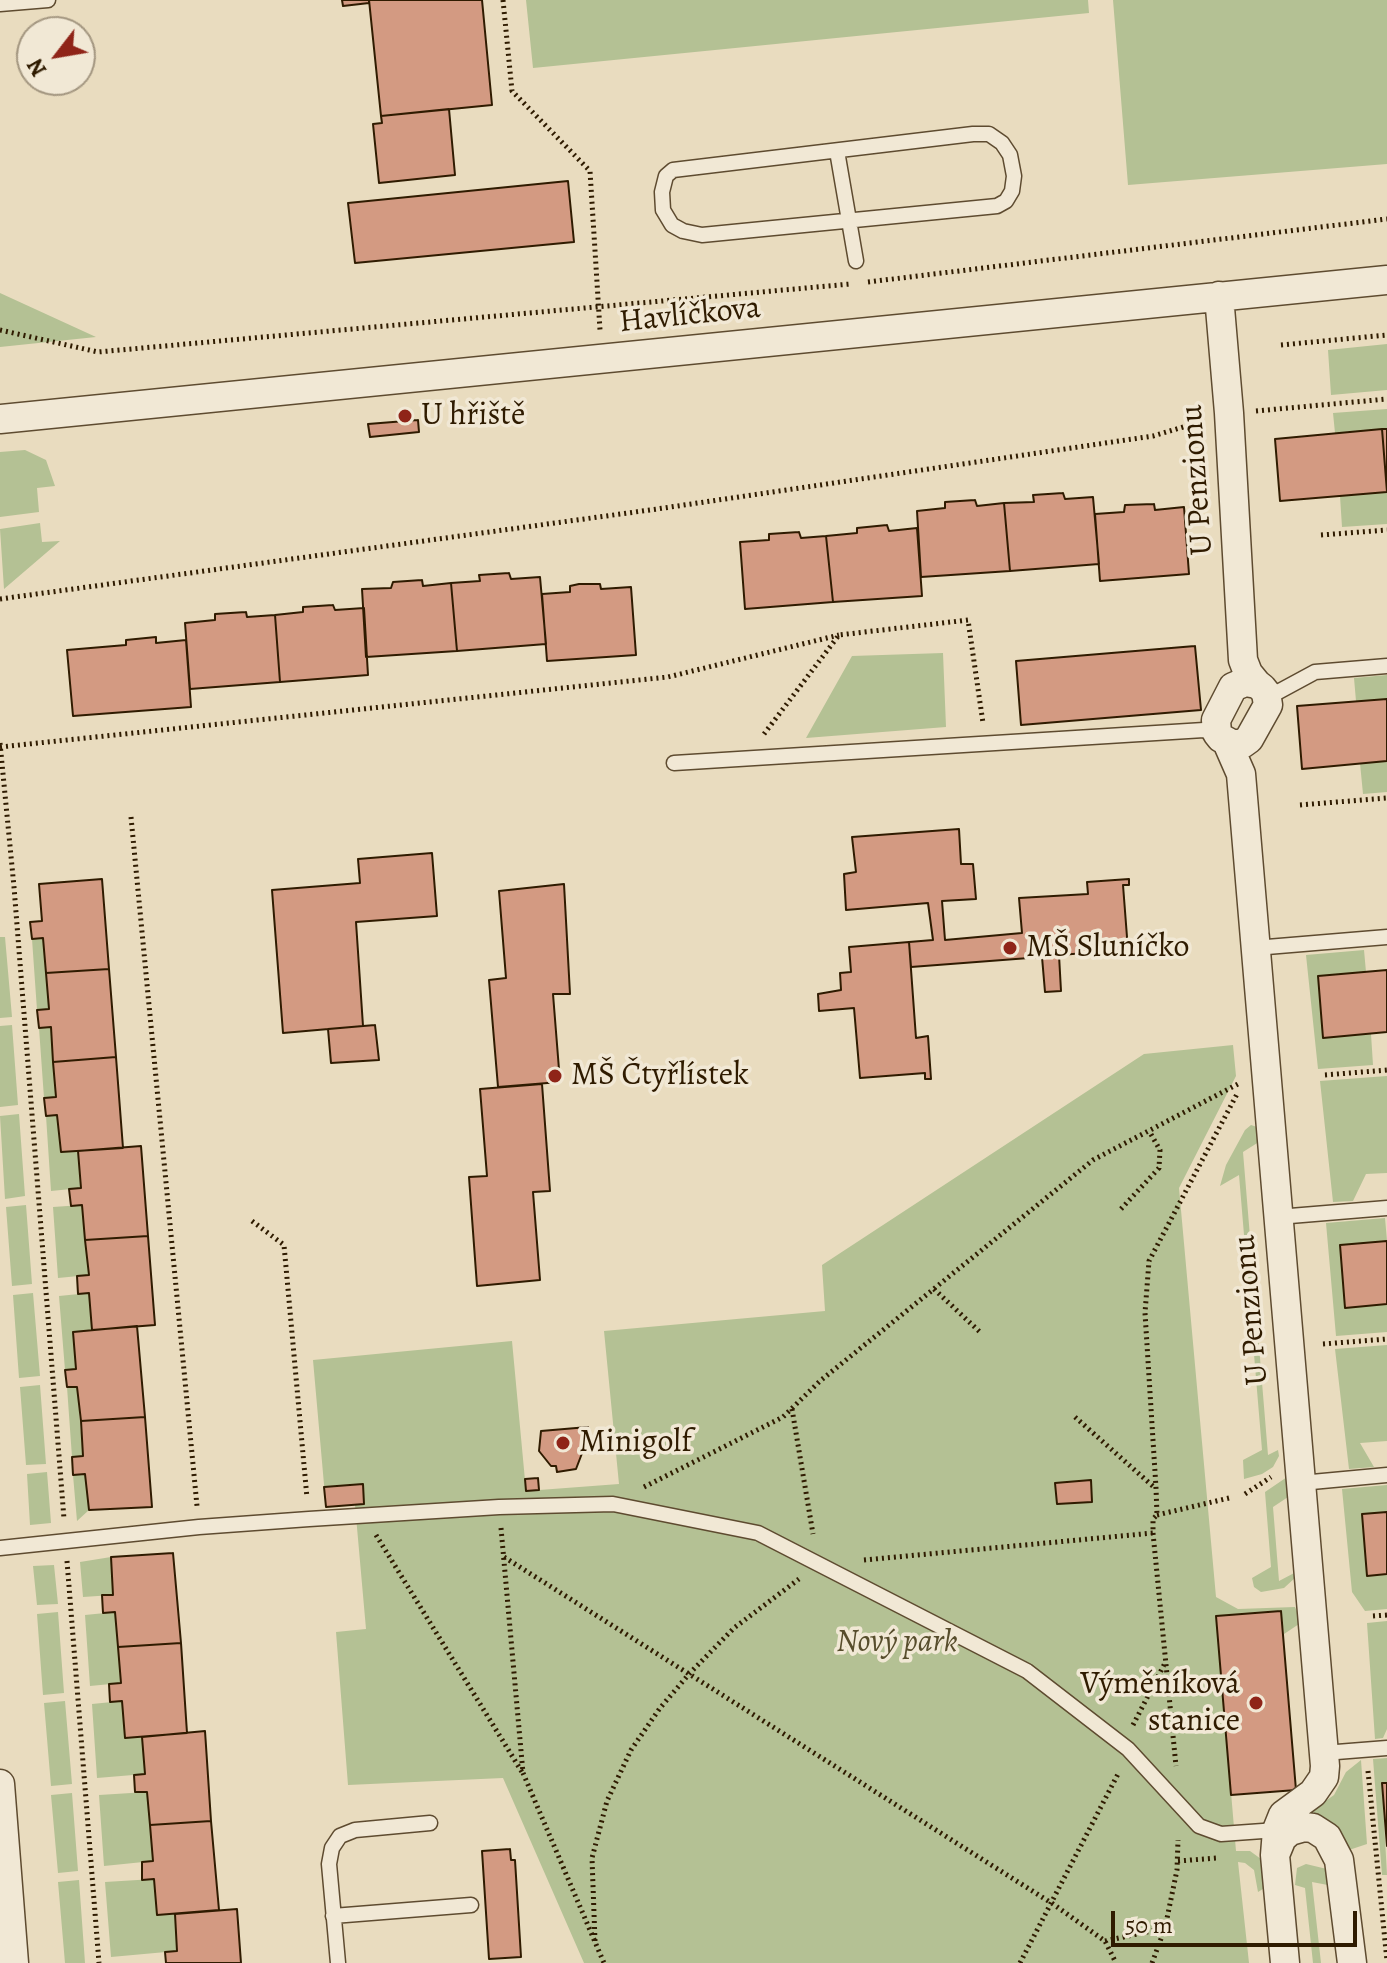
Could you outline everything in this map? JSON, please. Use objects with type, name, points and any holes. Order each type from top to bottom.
[{"type":"street","name":"Havlíčkova","points":[[0,419],[1387,280]]},
{"type":"street","name":"U Penzionu","points":[[1219,296],[1249,680],[1266,693],[1268,705],[1253,734],[1242,744],[1224,740]]},
{"type":"street","points":[[1224,740],[1217,733],[1216,720],[1249,680]]},
{"type":"street","name":"U Penzionu","points":[[1224,740],[1241,774],[1278,1217],[1290,1478],[1324,1753],[1324,1777],[1320,1785],[1283,1815],[1276,1843]]},
{"type":"street","points":[[0,1784],[2,1842],[14,1963]]},
{"type":"street","points":[[1285,1963],[1276,1843],[1297,1828],[1313,1828],[1322,1832],[1332,1843],[1339,1860],[1352,1963]]},
{"type":"lane","points":[[0,4],[48,0]]},
{"type":"lane","points":[[989,134],[1002,143],[1010,155],[1014,176],[1012,191],[1006,201],[997,206],[702,235],[672,225],[663,210],[662,192],[666,176],[673,170],[837,151],[989,134]]},
{"type":"lane","points":[[837,151],[856,261]]},
{"type":"lane","points":[[1249,680],[1278,692],[1315,672],[1387,666]]},
{"type":"lane","points":[[674,763],[1204,730],[1224,740]]},
{"type":"lane","points":[[1255,948],[1387,937]]},
{"type":"lane","points":[[1278,1217],[1387,1208]]},
{"type":"lane","points":[[1290,1478],[1387,1475]]},
{"type":"lane","points":[[0,1548],[309,1519],[499,1507],[613,1504],[758,1533],[1027,1671],[1128,1749],[1199,1826],[1221,1834],[1276,1843]]},
{"type":"lane","points":[[1324,1753],[1387,1748]]},
{"type":"lane","points":[[338,1963],[329,1864],[332,1848],[340,1836],[355,1830],[430,1823]]},
{"type":"lane","points":[[333,1916],[471,1905]]},
{"type":"path","points":[[503,0],[512,91],[590,171],[602,359]]},
{"type":"path","points":[[0,330],[98,352],[858,284],[1387,219]]},
{"type":"path","points":[[1281,345],[1387,335]]},
{"type":"path","points":[[0,599],[657,509],[1153,436],[1229,413],[1387,399]]},
{"type":"path","points":[[1321,535],[1387,530]]},
{"type":"path","points":[[99,1963],[0,745],[668,677],[839,635],[968,620],[986,744]]},
{"type":"path","points":[[744,760],[839,635]]},
{"type":"path","points":[[1300,805],[1387,798]]},
{"type":"path","points":[[131,817],[199,1527]]},
{"type":"path","points":[[1325,1075],[1387,1070]]},
{"type":"path","points":[[613,1504],[783,1417],[820,1381],[1093,1160],[1243,1082],[1149,1261],[1145,1313],[1157,1515]]},
{"type":"path","points":[[1121,1209],[1159,1168],[1160,1150],[1149,1131]]},
{"type":"path","points":[[252,1221],[284,1245],[309,1519]]},
{"type":"path","points":[[934,1289],[981,1333]]},
{"type":"path","points":[[1323,1344],[1387,1339]]},
{"type":"path","points":[[792,1409],[818,1564]]},
{"type":"path","points":[[1075,1417],[1156,1488]]},
{"type":"path","points":[[1245,1494],[1290,1478]]},
{"type":"path","points":[[1152,1963],[1165,1928],[1177,1870],[1180,1804],[1153,1519],[1157,1515],[1229,1498]]},
{"type":"path","points":[[499,1507],[523,1773]]},
{"type":"path","points":[[368,1516],[374,1532],[523,1773],[604,1963]]},
{"type":"path","points":[[595,1941],[592,1858],[607,1801],[631,1750],[660,1708],[734,1628],[818,1564],[1153,1533]]},
{"type":"path","points":[[504,1557],[1053,1904],[1105,1941],[1116,1963]]},
{"type":"path","points":[[1373,1616],[1387,1615]]},
{"type":"path","points":[[1020,1963],[1125,1760],[1128,1734],[1166,1661]]},
{"type":"path","points":[[1367,1768],[1387,1961]]},
{"type":"path","points":[[1377,1882],[1387,1881]]},
{"type":"path","points":[[1105,1941],[1165,1928]]},
{"type":"green space","points":[[526,0],[1088,0],[1089,13],[533,68]]},
{"type":"green space","points":[[1113,0],[1387,0],[1387,164],[1128,185]]},
{"type":"green space","points":[[0,293],[96,337],[0,347]]},
{"type":"green space","points":[[1387,344],[1387,390],[1331,395],[1328,350]]},
{"type":"green space","points":[[1387,409],[1387,429],[1335,433],[1333,413]]},
{"type":"green space","points":[[25,450],[46,460],[55,486],[37,488],[39,512],[0,517],[0,452]]},
{"type":"green space","points":[[1387,491],[1387,524],[1342,527],[1340,496]]},
{"type":"green space","points":[[40,523],[42,542],[60,541],[4,589],[0,529]]},
{"type":"green space","points":[[943,653],[946,727],[806,738],[852,656]]},
{"type":"green space","points":[[1387,675],[1387,699],[1356,701],[1354,678]]},
{"type":"green space","points":[[1387,761],[1387,792],[1363,794],[1360,763]]},
{"type":"green space","points":[[0,937],[5,937],[12,1017],[0,1018]]},
{"type":"green space","points":[[43,938],[49,1009],[37,1010],[32,939]]},
{"type":"green space","points":[[1364,950],[1366,972],[1318,976],[1323,1037],[1371,1034],[1373,1065],[1318,1069],[1306,955]]},
{"type":"green space","points":[[12,1025],[18,1105],[0,1107],[0,1026]]},
{"type":"green space","points":[[51,1027],[56,1097],[44,1098],[39,1028]]},
{"type":"green space","name":"Nový park","points":[[1233,1045],[1236,1076],[1179,1188],[1216,1597],[1238,1609],[1295,1607],[1302,1622],[1284,1634],[1281,1611],[1216,1616],[1236,1851],[1250,1851],[1261,1859],[1268,1886],[1258,1892],[1254,1870],[1238,1862],[1249,1963],[584,1963],[503,1778],[348,1785],[336,1632],[366,1629],[355,1505],[326,1507],[313,1360],[512,1341],[526,1491],[619,1484],[604,1331],[825,1311],[822,1265],[1144,1054]]},
{"type":"green space","points":[[1387,1076],[1387,1173],[1366,1174],[1353,1201],[1333,1202],[1320,1081]]},
{"type":"green space","points":[[19,1114],[25,1196],[5,1199],[0,1116]]},
{"type":"green space","points":[[57,1115],[61,1152],[78,1151],[81,1188],[51,1191],[46,1116]]},
{"type":"green space","points":[[1251,1125],[1257,1127],[1262,1140],[1243,1152],[1268,1455],[1278,1450],[1279,1456],[1273,1467],[1244,1479],[1243,1460],[1262,1450],[1239,1175],[1220,1186],[1226,1165],[1245,1130]]},
{"type":"green space","points":[[26,1205],[32,1284],[12,1286],[6,1207]]},
{"type":"green space","points":[[82,1205],[89,1275],[58,1278],[53,1207]]},
{"type":"green space","points":[[1385,1218],[1387,1241],[1345,1307],[1387,1304],[1387,1332],[1336,1336],[1326,1223]]},
{"type":"green space","points":[[33,1293],[40,1376],[19,1378],[13,1295]]},
{"type":"green space","points":[[89,1293],[92,1330],[73,1333],[76,1369],[65,1370],[59,1296]]},
{"type":"green space","points":[[1387,1345],[1387,1441],[1360,1443],[1374,1467],[1349,1469],[1335,1349]]},
{"type":"green space","points":[[40,1385],[46,1464],[26,1465],[20,1387]]},
{"type":"green space","points":[[67,1387],[77,1387],[83,1456],[72,1457]]},
{"type":"green space","points":[[47,1472],[51,1523],[30,1525],[27,1474]]},
{"type":"green space","points":[[85,1474],[89,1510],[77,1521],[73,1475]]},
{"type":"green space","points":[[1290,1475],[1291,1495],[1273,1507],[1279,1581],[1298,1571],[1284,1588],[1261,1592],[1254,1587],[1252,1578],[1271,1567],[1265,1492]]},
{"type":"green space","points":[[1387,1485],[1387,1512],[1362,1514],[1367,1575],[1387,1574],[1387,1609],[1365,1611],[1352,1592],[1342,1489]]},
{"type":"green space","points":[[111,1557],[113,1595],[83,1597],[80,1562]]},
{"type":"green space","points":[[54,1565],[58,1604],[37,1605],[33,1566]]},
{"type":"green space","points":[[58,1612],[64,1693],[43,1695],[37,1614]]},
{"type":"green space","points":[[115,1612],[121,1683],[90,1686],[85,1615]]},
{"type":"green space","points":[[1387,1621],[1387,1729],[1383,1738],[1375,1739],[1367,1623]]},
{"type":"green space","points":[[65,1701],[72,1784],[51,1786],[44,1703]]},
{"type":"green space","points":[[122,1701],[125,1738],[142,1737],[145,1774],[97,1778],[92,1704]]},
{"type":"green space","points":[[1387,1758],[1387,1783],[1382,1784],[1387,1875],[1382,1875],[1373,1759]]},
{"type":"green space","points":[[1361,1760],[1367,1844],[1349,1850],[1313,1814],[1314,1809],[1334,1795],[1346,1772]]},
{"type":"green space","points":[[147,1792],[153,1861],[104,1866],[99,1795]]},
{"type":"green space","points":[[72,1793],[78,1871],[58,1873],[51,1795]]},
{"type":"green space","points":[[1306,1864],[1331,1870],[1333,1886],[1312,1882],[1321,1963],[1313,1963],[1305,1888],[1295,1885],[1297,1868]]},
{"type":"green space","points":[[154,1879],[157,1915],[175,1914],[177,1951],[111,1957],[105,1882]]},
{"type":"green space","points":[[79,1880],[85,1963],[65,1963],[58,1882]]},
{"type":"building","points":[[342,0],[369,0],[369,3],[343,6]]},
{"type":"building","points":[[369,0],[482,0],[492,105],[381,116]]},
{"type":"building","points":[[449,109],[455,175],[379,183],[373,124],[382,123],[381,116]]},
{"type":"building","points":[[568,181],[574,242],[355,263],[348,203]]},
{"type":"building","points":[[418,420],[419,432],[370,437],[368,424]]},
{"type":"building","points":[[1382,429],[1387,429],[1387,492]]},
{"type":"building","points":[[1382,429],[1387,492],[1280,501],[1275,439]]},
{"type":"building","points":[[1063,493],[1065,499],[1093,497],[1099,564],[1010,571],[1004,503],[1034,502],[1033,495]]},
{"type":"building","points":[[975,500],[977,506],[1004,503],[1010,571],[921,577],[917,511],[945,508],[945,502]]},
{"type":"building","points":[[1154,504],[1155,510],[1184,507],[1189,574],[1100,581],[1095,514],[1124,512],[1125,505]]},
{"type":"building","points":[[887,525],[889,531],[917,528],[922,596],[833,602],[826,536],[857,533],[857,528]]},
{"type":"building","points":[[799,532],[801,538],[826,536],[833,602],[745,609],[740,542],[769,540],[769,534]]},
{"type":"building","points":[[509,573],[511,579],[540,577],[546,644],[457,651],[451,583],[480,581],[479,575]]},
{"type":"building","points":[[422,580],[423,586],[451,583],[457,651],[366,657],[362,589],[391,588],[393,582]]},
{"type":"building","points":[[600,584],[601,589],[631,587],[636,655],[547,661],[542,594],[570,592],[570,586]]},
{"type":"building","points":[[333,605],[335,610],[364,608],[368,675],[280,682],[275,615],[303,612],[303,607]]},
{"type":"building","points":[[246,612],[247,617],[275,615],[280,682],[190,689],[185,623],[215,620],[215,614]]},
{"type":"building","points":[[156,637],[156,643],[186,640],[191,707],[73,716],[67,650],[126,645],[126,640]]},
{"type":"building","points":[[1195,646],[1201,710],[1021,725],[1016,661]]},
{"type":"building","points":[[1387,699],[1387,761],[1302,769],[1297,706]]},
{"type":"building","points":[[959,829],[961,864],[973,864],[976,899],[942,901],[945,940],[1022,933],[1019,898],[1088,894],[1087,882],[1129,879],[1129,885],[1123,885],[1128,950],[1059,955],[1061,991],[1045,992],[1042,957],[911,967],[909,942],[933,940],[928,903],[846,910],[844,874],[856,872],[852,837]]},
{"type":"building","points":[[432,853],[437,916],[356,922],[363,1026],[283,1033],[272,890],[360,883],[358,859]]},
{"type":"building","points":[[102,879],[109,969],[46,973],[43,938],[32,939],[30,922],[42,921],[39,884]]},
{"type":"building","points":[[564,884],[570,994],[553,994],[560,1082],[498,1087],[489,980],[506,978],[499,891]]},
{"type":"building","points":[[909,942],[916,1038],[928,1036],[931,1079],[925,1079],[925,1073],[860,1078],[854,1008],[819,1011],[818,994],[841,990],[840,973],[851,972],[849,947]]},
{"type":"building","points":[[109,969],[116,1057],[53,1062],[51,1027],[39,1028],[37,1010],[49,1009],[46,973]]},
{"type":"building","points":[[1387,970],[1387,1032],[1323,1038],[1318,976]]},
{"type":"building","points":[[375,1025],[379,1060],[331,1063],[328,1029]]},
{"type":"building","points":[[116,1057],[123,1148],[61,1152],[57,1115],[46,1116],[44,1098],[56,1097],[53,1062]]},
{"type":"building","points":[[542,1084],[550,1191],[533,1192],[540,1280],[477,1286],[469,1177],[487,1176],[480,1089]]},
{"type":"building","points":[[141,1146],[148,1236],[85,1240],[82,1205],[71,1206],[69,1189],[81,1188],[78,1151]]},
{"type":"building","points":[[148,1236],[155,1325],[92,1330],[89,1293],[78,1294],[77,1276],[89,1275],[85,1240]]},
{"type":"building","points":[[1387,1241],[1387,1304],[1345,1308],[1340,1245]]},
{"type":"building","points":[[137,1326],[145,1417],[81,1421],[77,1387],[67,1387],[65,1370],[76,1369],[73,1332]]},
{"type":"building","points":[[145,1417],[152,1507],[89,1510],[85,1474],[73,1475],[72,1457],[83,1456],[81,1421]]},
{"type":"building","name":"Minigolf","points":[[588,1427],[589,1435],[576,1469],[557,1472],[556,1466],[551,1466],[539,1451],[541,1431]]},
{"type":"building","points":[[538,1478],[539,1490],[526,1491],[525,1479]]},
{"type":"building","points":[[1091,1480],[1092,1502],[1057,1504],[1055,1483]]},
{"type":"building","points":[[363,1484],[364,1504],[326,1507],[324,1487]]},
{"type":"building","points":[[1387,1512],[1387,1574],[1367,1576],[1362,1514]]},
{"type":"building","points":[[173,1553],[181,1643],[118,1647],[115,1612],[103,1613],[102,1595],[113,1595],[111,1557]]},
{"type":"building","name":"Výměníková stanice","points":[[1281,1611],[1296,1790],[1231,1795],[1216,1616]]},
{"type":"building","points":[[181,1643],[187,1733],[125,1738],[122,1701],[110,1702],[109,1684],[121,1683],[118,1647]]},
{"type":"building","points":[[205,1731],[211,1821],[150,1825],[147,1792],[135,1792],[134,1775],[145,1774],[142,1737]]},
{"type":"building","points":[[1382,1783],[1387,1783],[1387,1846]]},
{"type":"building","points":[[211,1821],[219,1910],[157,1915],[154,1879],[142,1880],[142,1862],[153,1861],[150,1825]]},
{"type":"building","points":[[510,1849],[511,1860],[515,1860],[521,1957],[489,1959],[482,1851]]},
{"type":"building","points":[[237,1909],[241,1963],[166,1963],[165,1952],[177,1951],[175,1914]]},
{"type":"place","name":"U hřiště","points":[[405,416]]},
{"type":"place","name":"MŠ Sluníčko","points":[[1010,948]]},
{"type":"place","name":"MŠ Čtyřlístek","points":[[555,1076]]},
{"type":"place","name":"Minigolf","points":[[563,1443]]},
{"type":"place","name":"Výměníková stanice","points":[[1256,1703]]}]
